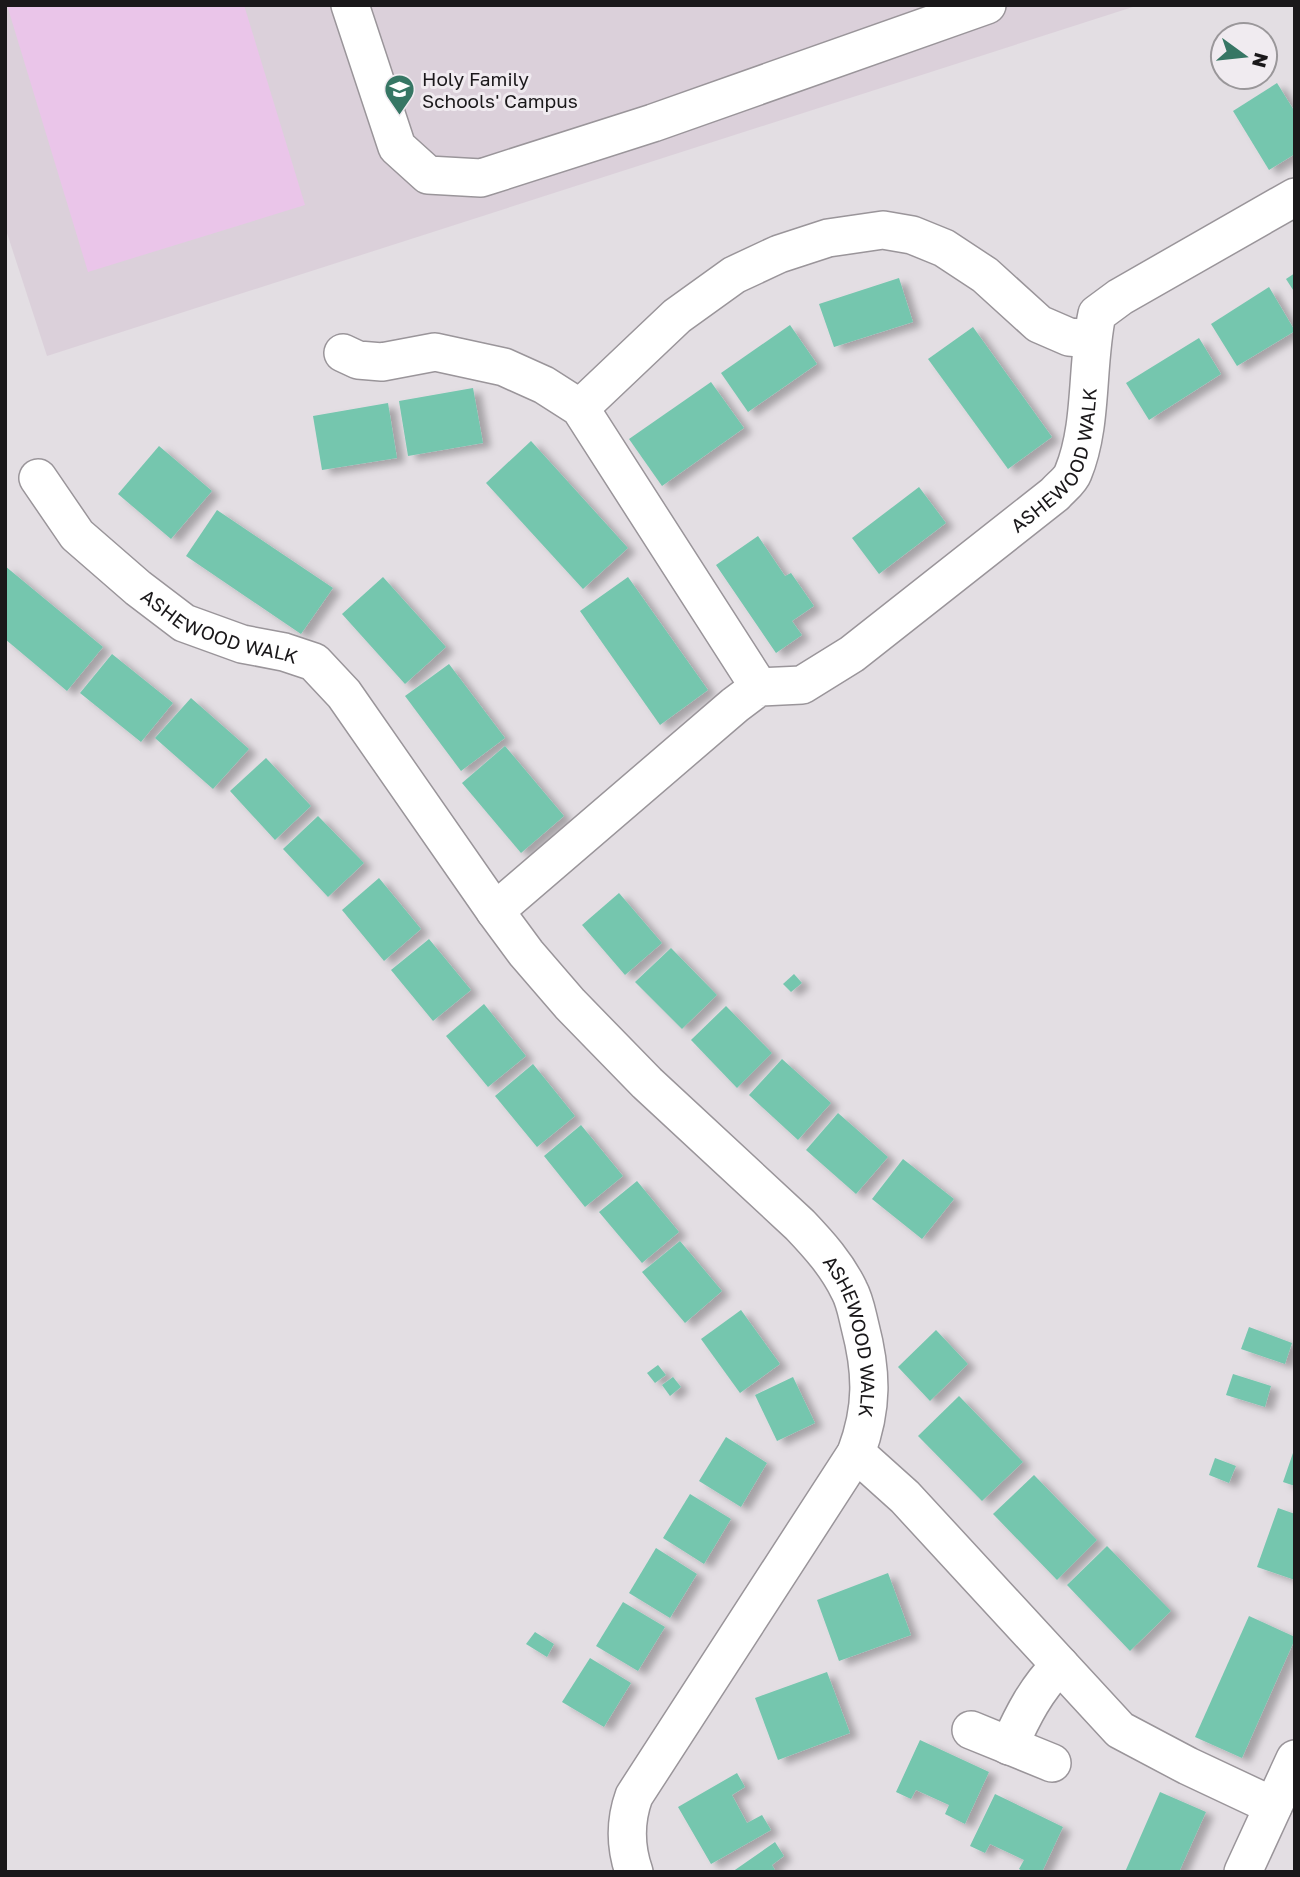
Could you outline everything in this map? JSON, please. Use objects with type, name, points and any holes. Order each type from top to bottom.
[{"type":"street","points":[[350,5],[397,147],[428,175],[481,178],[653,123],[987,5]]},
{"type":"street","name":"ASHEWOOD WALK","points":[[759,687],[802,685],[852,654],[1055,494],[1072,476],[1081,448],[1090,374],[1091,339],[1097,314],[1120,297],[1295,197]]},
{"type":"street","points":[[580,408],[677,316],[734,275],[779,254],[828,238],[883,230],[912,235],[944,247],[985,275],[1039,324],[1069,337],[1091,339]]},
{"type":"street","points":[[342,353],[358,360],[382,362],[435,352],[504,367],[544,385],[580,408],[759,687],[659,769],[495,911]]},
{"type":"street","name":"ASHEWOOD WALK","points":[[38,478],[77,534],[138,588],[184,623],[242,644],[284,652],[314,662],[344,694],[526,953],[570,1004],[647,1083],[699,1129],[824,1250],[849,1289],[867,1352],[871,1391],[864,1432],[856,1453],[634,1796],[627,1816],[628,1854],[634,1872]]},
{"type":"street","points":[[856,1453],[905,1497],[1120,1730],[1273,1806]]},
{"type":"street","points":[[1009,1745],[1042,1683],[1060,1665]]},
{"type":"street","points":[[971,1730],[1052,1763]]},
{"type":"street","points":[[1243,1872],[1295,1759]]},
{"type":"shaded area","name":"Holy Family Schools' Campus","points":[[5,5],[1139,5],[47,356],[5,227]]},
{"type":"shaded area","points":[[7,5],[244,5],[305,205],[88,272]]},
{"type":"building","points":[[1279,86],[1295,112],[1295,154],[1269,170],[1233,111],[1264,91],[1279,91]]},
{"type":"building","points":[[1295,273],[1295,293],[1286,279]]},
{"type":"building","points":[[899,278],[913,322],[834,347],[819,304]]},
{"type":"building","points":[[1269,287],[1295,331],[1237,366],[1211,324]]},
{"type":"building","points":[[790,325],[817,364],[748,412],[721,373]]},
{"type":"building","points":[[973,327],[1052,437],[1008,469],[928,359]]},
{"type":"building","points":[[1199,338],[1221,374],[1149,420],[1126,383]]},
{"type":"building","points":[[711,382],[744,428],[662,486],[629,439]]},
{"type":"building","points":[[473,388],[483,443],[408,456],[399,401]]},
{"type":"building","points":[[388,403],[397,458],[322,470],[313,416]]},
{"type":"building","points":[[531,441],[628,548],[583,589],[486,483]]},
{"type":"building","points":[[159,446],[212,491],[171,539],[118,494]]},
{"type":"building","points":[[919,487],[946,523],[879,574],[852,538]]},
{"type":"building","points":[[217,510],[333,588],[301,634],[186,556]]},
{"type":"building","points":[[758,536],[785,576],[791,573],[814,606],[792,621],[802,635],[776,653],[716,565]]},
{"type":"building","points":[[5,566],[103,647],[67,691],[5,639]]},
{"type":"building","points":[[383,577],[446,647],[405,684],[342,614]]},
{"type":"building","points":[[628,577],[708,690],[660,725],[580,611]]},
{"type":"building","points":[[112,654],[173,703],[141,742],[80,693]]},
{"type":"building","points":[[449,664],[505,738],[461,771],[405,696]]},
{"type":"building","points":[[191,698],[249,749],[213,789],[155,738]]},
{"type":"building","points":[[505,746],[564,816],[521,853],[462,783]]},
{"type":"building","points":[[266,758],[311,806],[275,840],[230,791]]},
{"type":"building","points":[[318,816],[364,863],[328,897],[283,849]]},
{"type":"building","points":[[379,878],[421,929],[384,961],[342,910]]},
{"type":"building","points":[[619,893],[662,943],[625,975],[582,925]]},
{"type":"building","points":[[429,939],[471,990],[433,1021],[391,970]]},
{"type":"building","points":[[671,948],[717,995],[682,1029],[635,982]]},
{"type":"building","points":[[794,974],[802,983],[791,992],[783,984]]},
{"type":"building","points":[[484,1004],[526,1056],[488,1087],[446,1036]]},
{"type":"building","points":[[726,1006],[772,1053],[737,1088],[691,1040]]},
{"type":"building","points":[[782,1059],[831,1103],[798,1140],[749,1095]]},
{"type":"building","points":[[533,1064],[575,1116],[537,1147],[495,1096]]},
{"type":"building","points":[[838,1113],[888,1157],[856,1194],[806,1150]]},
{"type":"building","points":[[581,1125],[623,1176],[585,1207],[544,1156]]},
{"type":"building","points":[[903,1159],[954,1199],[922,1239],[872,1199]]},
{"type":"building","points":[[637,1181],[679,1232],[642,1263],[599,1212]]},
{"type":"building","points":[[680,1241],[722,1291],[685,1323],[642,1272]]},
{"type":"building","points":[[741,1310],[780,1364],[740,1393],[701,1339]]},
{"type":"building","points":[[1249,1327],[1292,1343],[1285,1364],[1241,1349]]},
{"type":"building","points":[[936,1330],[968,1364],[930,1401],[898,1367]]},
{"type":"building","points":[[658,1365],[666,1375],[655,1383],[647,1373]]},
{"type":"building","points":[[1233,1374],[1271,1386],[1265,1407],[1226,1395]]},
{"type":"building","points":[[673,1377],[681,1387],[670,1396],[662,1385]]},
{"type":"building","points":[[793,1377],[815,1423],[777,1441],[755,1395]]},
{"type":"building","points":[[959,1396],[1023,1462],[982,1501],[918,1436]]},
{"type":"building","points":[[726,1437],[767,1463],[741,1507],[699,1481]]},
{"type":"building","points":[[1295,1450],[1295,1486],[1283,1482]]},
{"type":"building","points":[[1215,1458],[1236,1466],[1229,1483],[1209,1475]]},
{"type":"building","points":[[1034,1475],[1097,1540],[1057,1580],[993,1514]]},
{"type":"building","points":[[690,1494],[731,1519],[704,1564],[663,1538]]},
{"type":"building","points":[[1278,1508],[1295,1514],[1295,1580],[1257,1567]]},
{"type":"building","points":[[1107,1546],[1171,1611],[1130,1651],[1067,1585]]},
{"type":"building","points":[[656,1548],[697,1574],[670,1618],[629,1593]]},
{"type":"building","points":[[888,1573],[911,1635],[839,1661],[817,1600]]},
{"type":"building","points":[[623,1602],[665,1627],[638,1671],[596,1646]]},
{"type":"building","points":[[1249,1616],[1295,1639],[1242,1758],[1195,1737]]},
{"type":"building","points":[[535,1632],[554,1644],[547,1657],[526,1644]]},
{"type":"building","points":[[590,1658],[631,1683],[604,1727],[562,1702]]},
{"type":"building","points":[[827,1672],[850,1733],[778,1760],[755,1698]]},
{"type":"building","points":[[920,1740],[989,1772],[965,1824],[945,1814],[949,1805],[916,1790],[911,1799],[896,1792]]},
{"type":"building","points":[[737,1773],[745,1787],[732,1795],[747,1823],[762,1815],[771,1830],[711,1864],[678,1807]]},
{"type":"building","points":[[1160,1792],[1206,1812],[1179,1872],[1125,1872]]},
{"type":"building","points":[[995,1794],[1063,1827],[1042,1872],[1024,1872],[1019,1869],[1024,1860],[990,1844],[985,1853],[970,1846]]},
{"type":"building","points":[[775,1842],[784,1856],[772,1865],[776,1872],[732,1872]]},
{"type":"place","name":"Holy Family Schools' Campus","points":[[399,116]]}]
